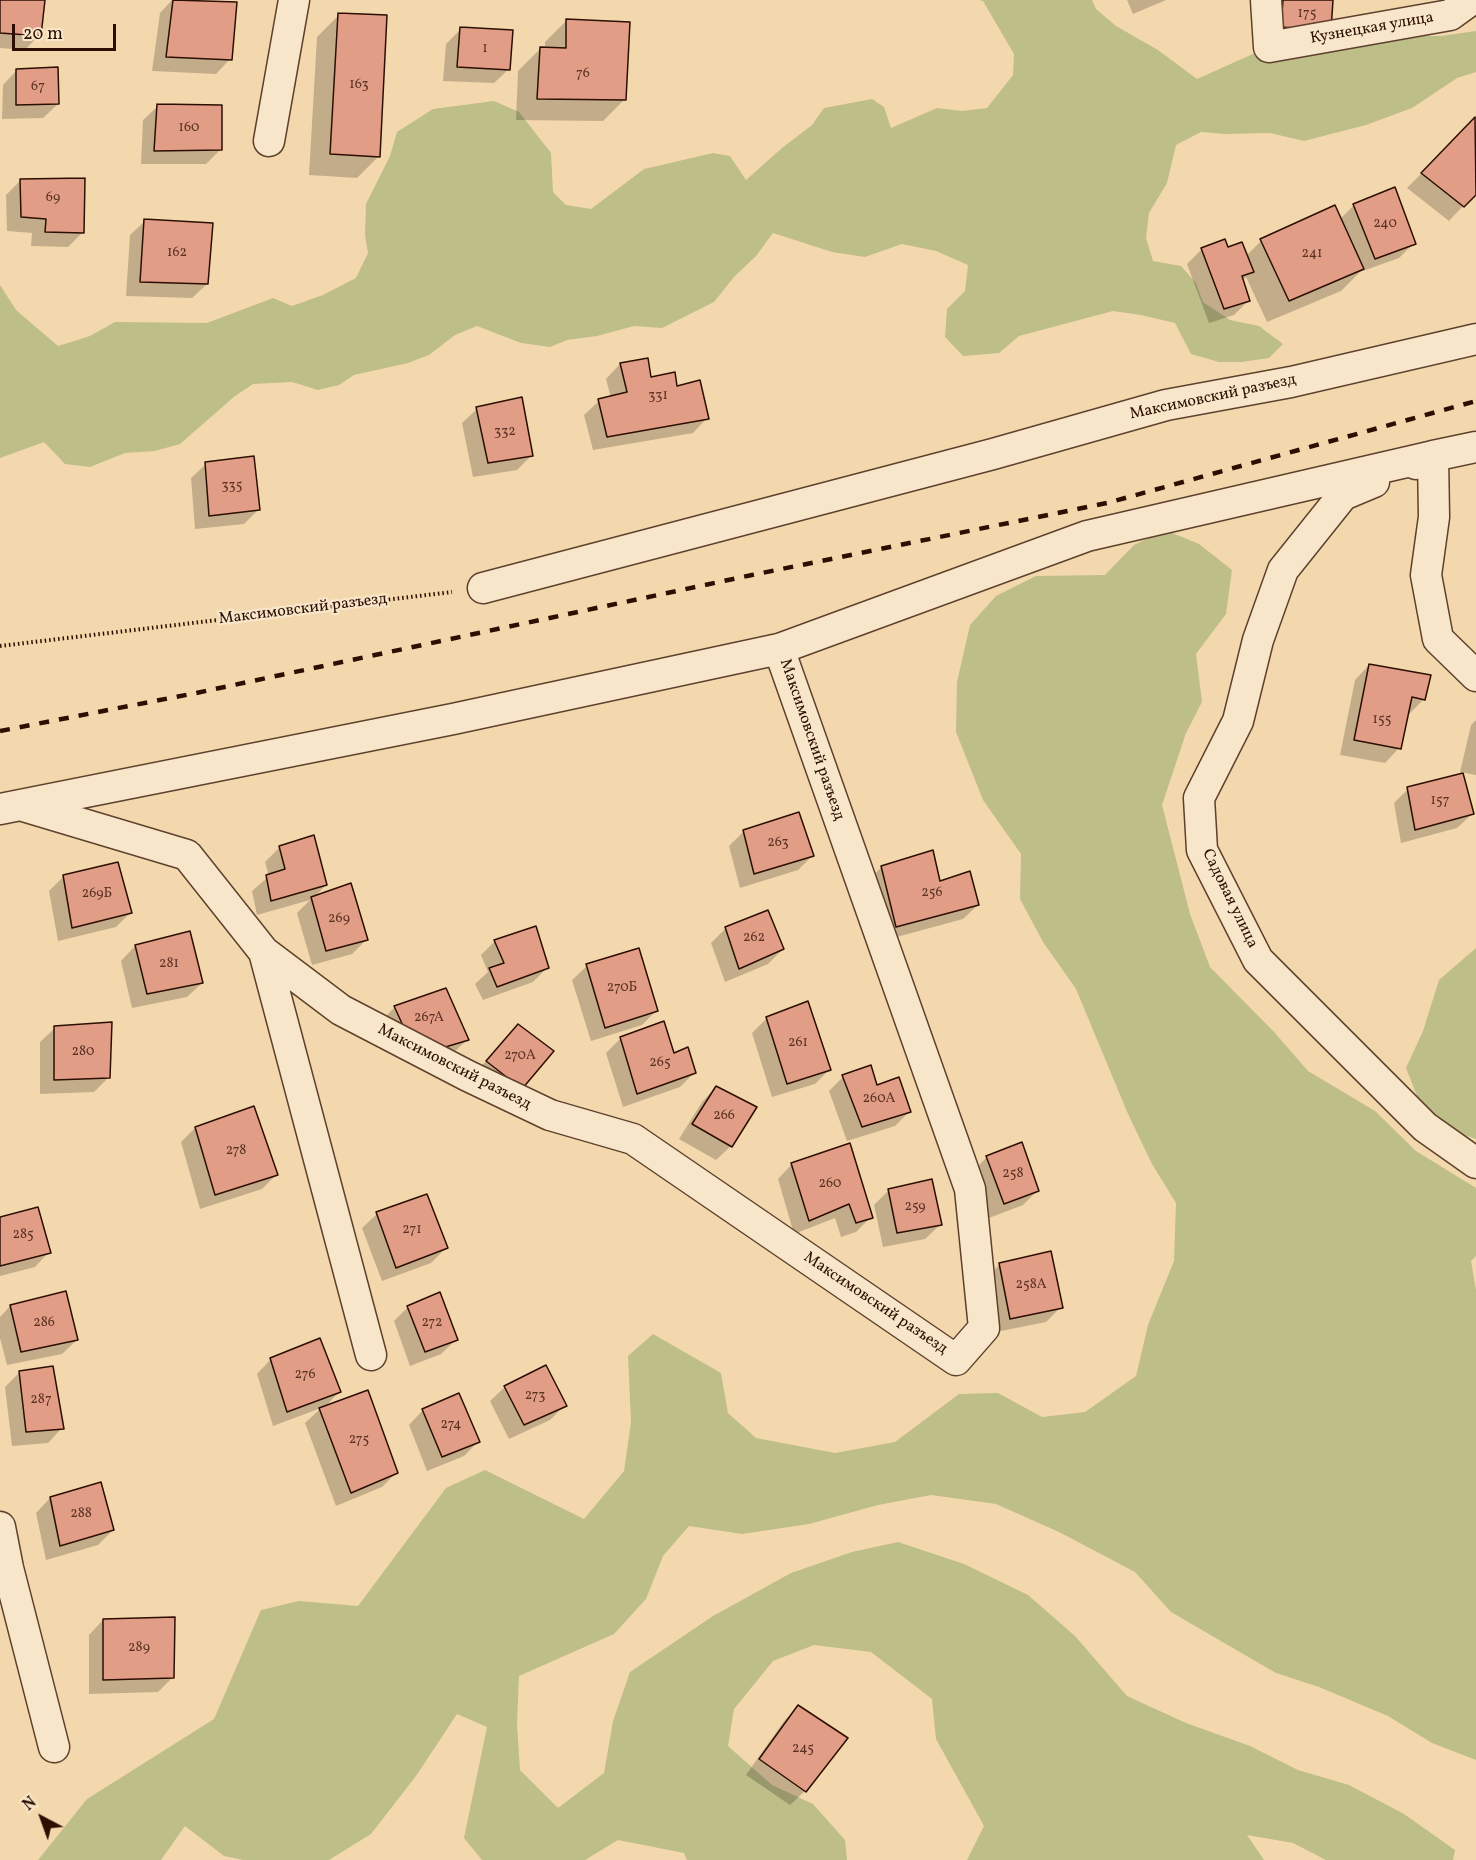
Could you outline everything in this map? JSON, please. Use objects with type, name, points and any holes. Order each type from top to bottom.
[{"type":"street","points":[[269,141],[294,0]]},
{"type":"street","name":"Кузнецкая улица","points":[[1266,0],[1269,47],[1456,5]]},
{"type":"street","name":"Максимовский разъезд","points":[[483,588],[993,454],[1166,405],[1290,382],[1476,339]]},
{"type":"street","name":"Максимовский разъезд","points":[[9,807],[453,719],[779,649],[1087,536],[1476,447]]},
{"type":"street","points":[[1433,456],[1434,517],[1426,575],[1438,639],[1476,676]]},
{"type":"street","name":"Садовая улица","points":[[1433,456],[1343,495],[1283,570],[1258,640],[1238,721],[1199,798],[1201,840],[1202,850],[1258,960],[1425,1127],[1476,1163]]},
{"type":"street","name":"Максимовский разъезд","points":[[9,807],[187,855],[264,952],[341,1010],[468,1076],[550,1115],[633,1139],[956,1360],[984,1328],[970,1189],[779,649]]},
{"type":"street","name":"Максимовский разъезд","points":[[264,952],[371,1355]]},
{"type":"street","points":[[0,1527],[8,1568],[54,1748]]},
{"type":"path","name":"Максимовский разъезд","points":[[0,646],[483,588]]},
{"type":"green space","points":[[979,0],[1092,0],[1096,9],[1116,26],[1158,50],[1197,79],[1255,53],[1316,54],[1332,47],[1412,36],[1441,36],[1476,31],[1476,72],[1457,78],[1412,108],[1366,125],[1304,141],[1270,133],[1201,132],[1176,145],[1167,183],[1149,213],[1146,238],[1153,261],[1181,266],[1196,283],[1203,302],[1230,320],[1259,326],[1283,344],[1269,358],[1242,362],[1219,362],[1191,354],[1175,323],[1113,311],[1019,336],[999,353],[963,356],[945,337],[947,309],[965,291],[968,265],[936,251],[902,244],[865,257],[832,252],[773,233],[756,256],[734,277],[714,302],[662,328],[634,326],[597,336],[567,340],[550,347],[521,343],[477,326],[455,335],[429,355],[408,363],[354,375],[339,385],[318,390],[292,382],[253,384],[235,396],[180,444],[155,451],[125,453],[90,467],[65,464],[44,442],[0,458],[0,285],[16,310],[58,346],[90,336],[115,322],[207,323],[273,298],[292,306],[323,295],[356,278],[368,253],[365,235],[366,204],[390,156],[397,132],[433,109],[494,101],[519,112],[551,153],[553,192],[566,205],[591,209],[644,169],[713,153],[730,156],[746,180],[812,125],[824,108],[872,99],[884,107],[891,128],[937,108],[962,111],[987,108],[1013,75],[1014,54],[983,1]]},
{"type":"green space","points":[[1165,530],[1199,544],[1232,570],[1226,614],[1196,654],[1202,702],[1186,733],[1162,805],[1190,914],[1210,967],[1275,1033],[1308,1071],[1375,1111],[1416,1151],[1476,1188],[1476,1256],[1471,1261],[1476,1290],[1476,1760],[1432,1743],[1388,1716],[1319,1687],[1276,1673],[1171,1612],[1135,1572],[1059,1532],[996,1504],[931,1495],[878,1505],[809,1524],[742,1534],[689,1526],[663,1556],[646,1599],[614,1634],[519,1676],[517,1724],[520,1770],[558,1808],[604,1773],[613,1721],[630,1672],[713,1616],[791,1573],[852,1552],[898,1542],[964,1564],[1028,1595],[1075,1636],[1127,1696],[1186,1723],[1250,1746],[1298,1770],[1349,1785],[1404,1814],[1455,1850],[1453,1860],[1326,1860],[1293,1843],[1247,1835],[1264,1860],[967,1860],[984,1826],[936,1739],[932,1699],[871,1652],[814,1645],[773,1661],[734,1709],[728,1746],[772,1785],[813,1804],[845,1840],[847,1860],[687,1860],[684,1853],[618,1840],[585,1860],[482,1860],[464,1838],[487,1727],[457,1714],[416,1776],[371,1834],[329,1860],[243,1860],[224,1856],[185,1826],[161,1860],[38,1860],[87,1799],[214,1719],[261,1610],[299,1601],[358,1606],[446,1488],[485,1470],[584,1519],[624,1471],[631,1422],[628,1356],[653,1334],[721,1373],[728,1413],[756,1438],[835,1453],[895,1442],[959,1394],[998,1393],[1042,1417],[1085,1412],[1136,1376],[1148,1325],[1174,1261],[1176,1203],[1152,1164],[1128,1114],[1076,989],[1043,942],[1020,899],[1021,854],[983,800],[956,732],[957,682],[970,625],[996,596],[1036,576],[1105,575],[1134,545]]},
{"type":"green space","points":[[1476,948],[1476,1139],[1452,1131],[1417,1096],[1406,1068],[1423,1031],[1439,980]]},
{"type":"building","points":[[0,0],[45,0],[41,36],[0,33]]},
{"type":"building","points":[[173,0],[237,2],[232,60],[166,57]]},
{"type":"building","points":[[1283,0],[1333,0],[1331,31],[1281,27]]},
{"type":"building","points":[[338,13],[387,15],[380,157],[330,154]]},
{"type":"building","points":[[566,19],[630,22],[626,100],[537,99],[540,47],[566,48]]},
{"type":"building","points":[[460,27],[513,30],[510,70],[457,67]]},
{"type":"building","points":[[58,67],[59,104],[16,105],[16,69]]},
{"type":"building","points":[[157,104],[222,105],[222,150],[154,151]]},
{"type":"building","points":[[1475,117],[1476,195],[1464,207],[1421,173]]},
{"type":"building","points":[[85,178],[84,233],[45,232],[46,219],[21,217],[20,179]]},
{"type":"building","points":[[1395,187],[1416,244],[1375,259],[1353,204]]},
{"type":"building","points":[[1335,205],[1364,269],[1289,301],[1260,239]]},
{"type":"building","points":[[144,219],[213,223],[208,284],[140,282]]},
{"type":"building","points":[[1225,239],[1228,247],[1242,242],[1254,272],[1242,276],[1250,301],[1224,309],[1201,248]]},
{"type":"building","points":[[648,358],[651,377],[675,372],[677,386],[700,380],[709,419],[607,437],[598,399],[627,392],[620,363]]},
{"type":"building","points":[[522,397],[533,456],[488,463],[476,407]]},
{"type":"building","points":[[254,456],[260,510],[209,516],[205,462]]},
{"type":"building","points":[[1369,664],[1431,675],[1425,700],[1412,697],[1401,749],[1354,740]]},
{"type":"building","points":[[1463,773],[1474,814],[1415,830],[1407,787]]},
{"type":"building","points":[[799,812],[814,856],[754,874],[743,830]]},
{"type":"building","points":[[314,835],[327,885],[271,901],[266,875],[285,869],[279,846]]},
{"type":"building","points":[[933,850],[940,881],[970,871],[979,905],[896,927],[881,866]]},
{"type":"building","points":[[118,862],[132,913],[72,928],[63,875]]},
{"type":"building","points":[[351,883],[368,940],[326,951],[311,897]]},
{"type":"building","points":[[768,910],[784,949],[739,969],[725,927]]},
{"type":"building","points":[[536,926],[549,968],[497,987],[489,968],[504,963],[494,940]]},
{"type":"building","points":[[190,931],[203,983],[147,994],[135,945]]},
{"type":"building","points":[[639,948],[658,1011],[605,1028],[586,964]]},
{"type":"building","points":[[446,988],[469,1040],[442,1048],[405,1030],[394,1006]]},
{"type":"building","points":[[808,1001],[831,1070],[787,1084],[766,1017]]},
{"type":"building","points":[[664,1021],[674,1053],[688,1047],[696,1073],[637,1094],[620,1037]]},
{"type":"building","points":[[112,1022],[110,1078],[54,1080],[54,1026]]},
{"type":"building","points":[[518,1024],[554,1051],[522,1089],[486,1061]]},
{"type":"building","points":[[871,1065],[877,1085],[899,1077],[911,1112],[862,1127],[842,1075]]},
{"type":"building","points":[[716,1086],[757,1107],[732,1147],[692,1124]]},
{"type":"building","points":[[254,1106],[278,1175],[215,1195],[195,1127]]},
{"type":"building","points":[[1022,1142],[1039,1191],[1004,1204],[986,1156]]},
{"type":"building","points":[[850,1143],[873,1218],[856,1223],[849,1204],[809,1221],[791,1163]]},
{"type":"building","points":[[932,1179],[942,1225],[897,1233],[888,1189]]},
{"type":"building","points":[[427,1194],[448,1248],[396,1268],[376,1212]]},
{"type":"building","points":[[38,1207],[51,1253],[0,1266],[0,1217]]},
{"type":"building","points":[[1051,1251],[1063,1308],[1010,1319],[999,1263]]},
{"type":"building","points":[[66,1291],[78,1340],[21,1352],[10,1305]]},
{"type":"building","points":[[440,1292],[458,1340],[425,1352],[407,1306]]},
{"type":"building","points":[[320,1338],[341,1392],[287,1412],[270,1358]]},
{"type":"building","points":[[546,1365],[567,1406],[524,1425],[504,1386]]},
{"type":"building","points":[[53,1366],[64,1429],[26,1432],[19,1371]]},
{"type":"building","points":[[368,1390],[398,1473],[351,1493],[319,1408]]},
{"type":"building","points":[[459,1393],[480,1442],[442,1457],[422,1409]]},
{"type":"building","points":[[101,1482],[114,1530],[60,1546],[50,1497]]},
{"type":"building","points":[[175,1617],[174,1678],[103,1680],[103,1619]]},
{"type":"building","points":[[798,1705],[848,1738],[806,1792],[759,1759]]},
{"type":"railway","points":[[0,731],[196,693],[752,575],[1107,503],[1476,401]]}]
